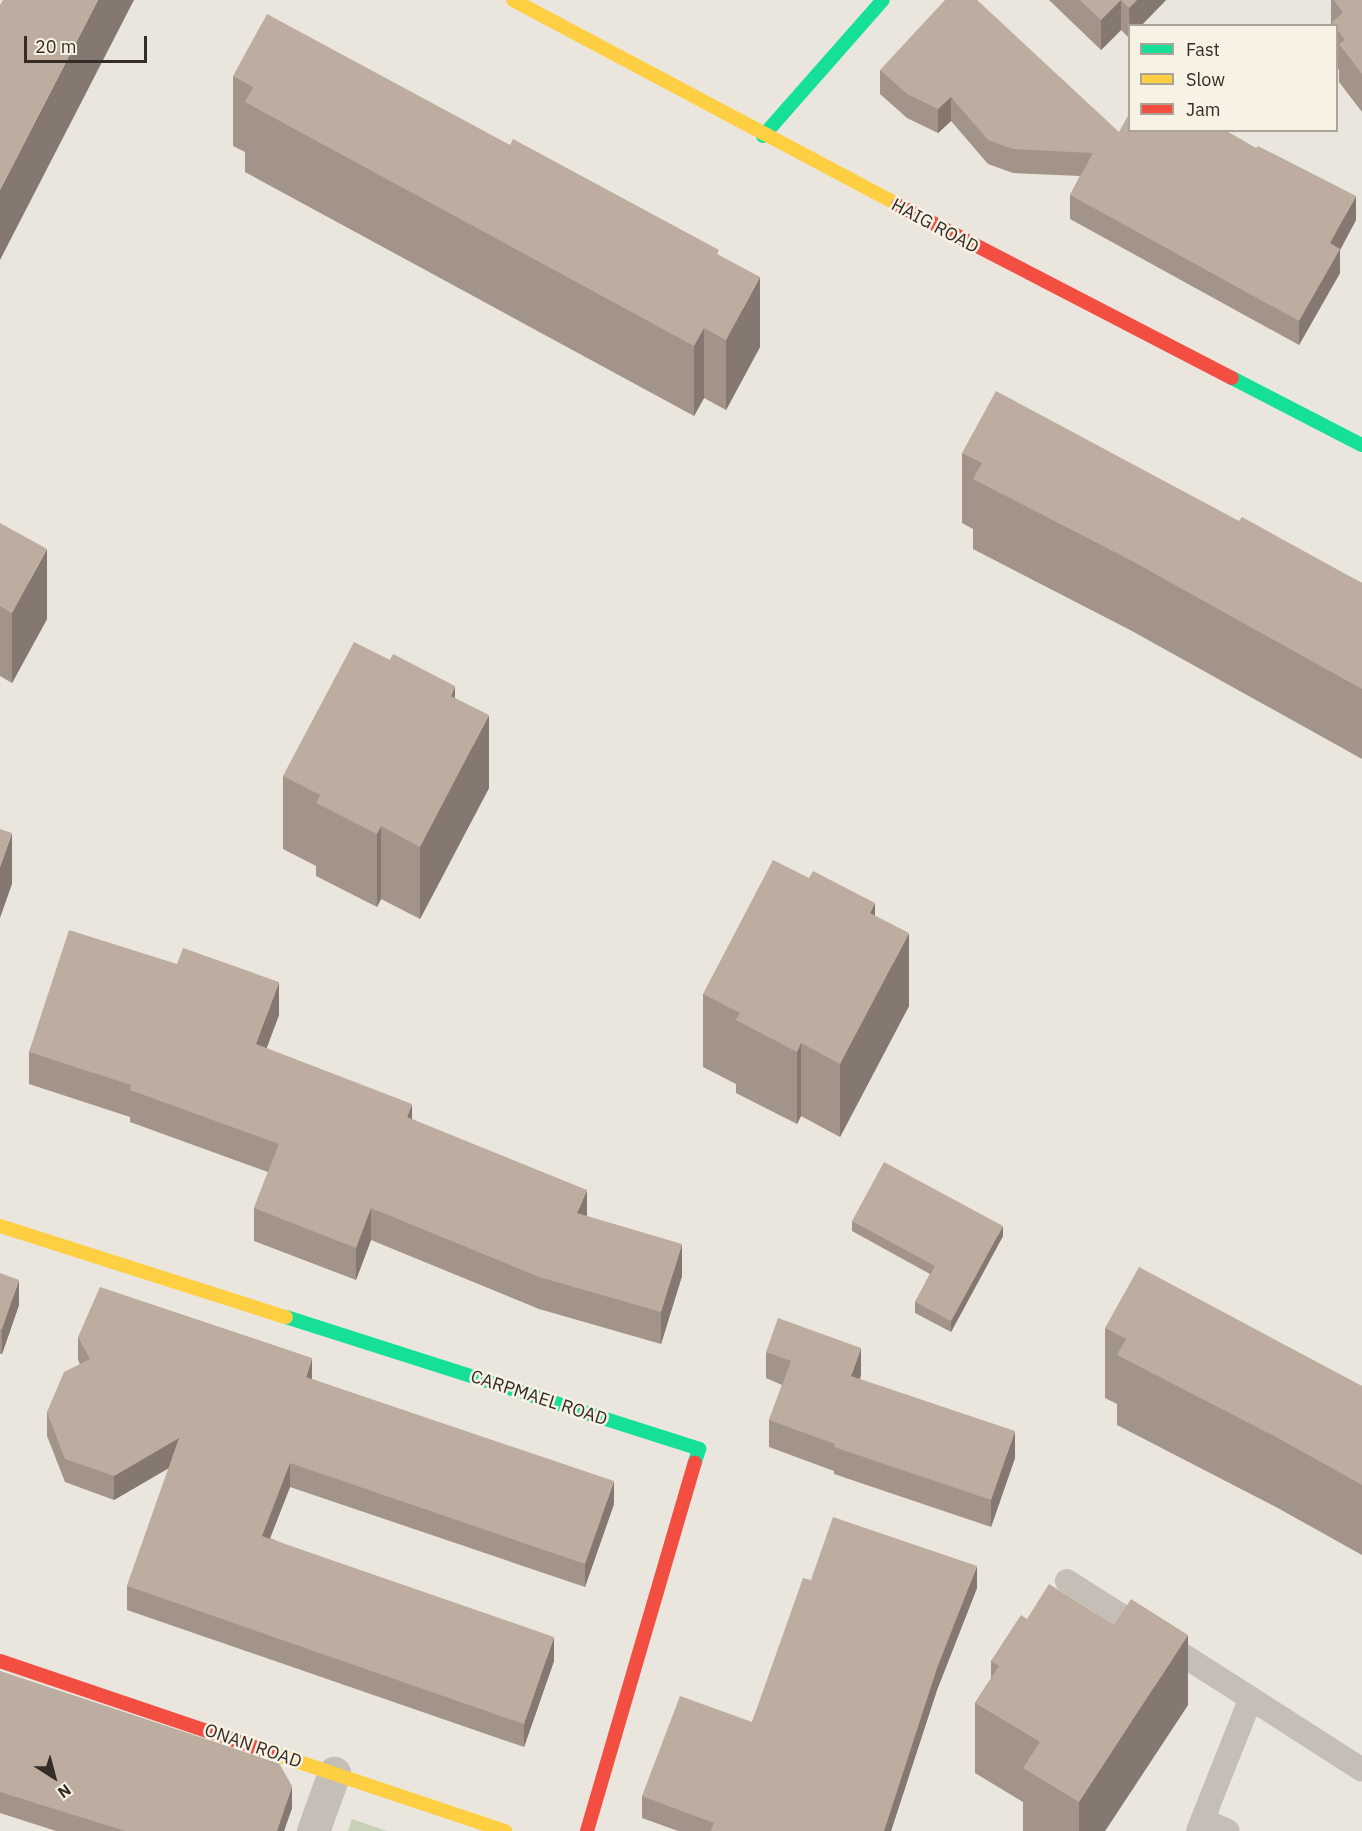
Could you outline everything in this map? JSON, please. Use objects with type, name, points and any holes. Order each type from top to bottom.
[{"type":"street","name":"HAIG ROAD","points":[[513,0],[763,136],[1362,445]]},
{"type":"street","points":[[763,136],[883,0]]},
{"type":"street","name":"CARPMAEL ROAD","points":[[0,1226],[699,1449],[587,1831]]},
{"type":"street","name":"ONAN ROAD","points":[[0,1661],[505,1831]]},
{"type":"street","points":[[313,1831],[334,1773]]},
{"type":"lane","points":[[1067,1581],[1362,1770]]},
{"type":"lane","points":[[1228,1831],[1200,1826],[1250,1700]]},
{"type":"green space","points":[[352,1819],[387,1831],[348,1831]]},
{"type":"building","points":[[3,0],[98,0],[0,190],[0,5]]},
{"type":"building","points":[[945,0],[977,0],[1119,132],[1128,116],[1128,132],[1228,132],[1256,148],[1258,146],[1356,196],[1330,243],[1340,249],[1299,321],[1070,195],[1093,153],[1013,149],[988,140],[951,97],[938,109],[907,94],[880,70]]},
{"type":"building","points":[[1080,0],[1121,0],[1101,20]]},
{"type":"building","points":[[1121,0],[1137,0],[1129,8]]},
{"type":"building","points":[[1334,0],[1362,0],[1362,74],[1339,44],[1345,40],[1338,31],[1338,24],[1332,22],[1343,13]]},
{"type":"building","points":[[267,14],[510,145],[513,139],[719,250],[717,254],[760,277],[726,340],[704,328],[694,346],[245,102],[253,87],[233,76]]},
{"type":"building","points":[[996,391],[1239,521],[1242,517],[1362,583],[1362,689],[1132,561],[973,479],[982,463],[962,453]]},
{"type":"building","points":[[0,523],[47,549],[12,613],[0,606]]},
{"type":"building","points":[[354,642],[390,660],[393,654],[455,686],[451,696],[489,715],[420,847],[381,826],[377,834],[316,803],[320,795],[283,776]]},
{"type":"building","points":[[0,829],[12,833],[0,867]]},
{"type":"building","points":[[773,860],[809,878],[813,871],[875,903],[870,913],[909,933],[840,1064],[801,1043],[797,1052],[736,1020],[740,1013],[703,994]]},
{"type":"building","points":[[69,930],[177,964],[183,948],[279,982],[256,1044],[412,1104],[407,1117],[587,1190],[577,1213],[682,1244],[661,1312],[539,1277],[371,1208],[356,1248],[254,1208],[279,1144],[130,1090],[131,1085],[29,1052]]},
{"type":"building","points":[[884,1162],[1003,1226],[951,1321],[915,1302],[935,1266],[852,1221]]},
{"type":"building","points":[[1139,1267],[1362,1386],[1362,1485],[1276,1437],[1117,1355],[1126,1339],[1105,1328]]},
{"type":"building","points":[[0,1273],[19,1280],[2,1329],[0,1329]]},
{"type":"building","points":[[100,1287],[312,1358],[306,1377],[614,1481],[585,1564],[290,1463],[262,1536],[554,1637],[524,1724],[127,1586],[179,1438],[114,1476],[65,1459],[47,1412],[64,1372],[90,1359],[78,1337]]},
{"type":"building","points":[[778,1318],[861,1348],[851,1376],[1015,1431],[991,1500],[834,1447],[835,1444],[769,1420],[791,1361],[766,1352]]},
{"type":"building","points":[[833,1517],[977,1566],[937,1668],[884,1831],[711,1831],[714,1823],[642,1796],[680,1696],[752,1722],[803,1578],[811,1580]]},
{"type":"building","points":[[1049,1584],[1114,1625],[1131,1599],[1188,1635],[1079,1802],[1023,1768],[1040,1742],[975,1703],[999,1666],[991,1661],[1021,1615],[1027,1619]]},
{"type":"building","points":[[0,1671],[279,1763],[292,1786],[277,1831],[125,1831],[0,1792]]},
{"type":"traffic: fast","points":[[763,136],[883,0]]},
{"type":"traffic: fast","points":[[1232,378],[1362,445]]},
{"type":"traffic: fast","points":[[286,1317],[699,1449],[695,1462]]},
{"type":"traffic: slow","points":[[513,0],[898,205]]},
{"type":"traffic: slow","points":[[0,1226],[286,1317]]},
{"type":"traffic: slow","points":[[272,1753],[505,1831]]},
{"type":"traffic: jam","points":[[898,205],[1232,378]]},
{"type":"traffic: jam","points":[[587,1831],[695,1462]]},
{"type":"traffic: jam","points":[[0,1661],[272,1753]]}]
